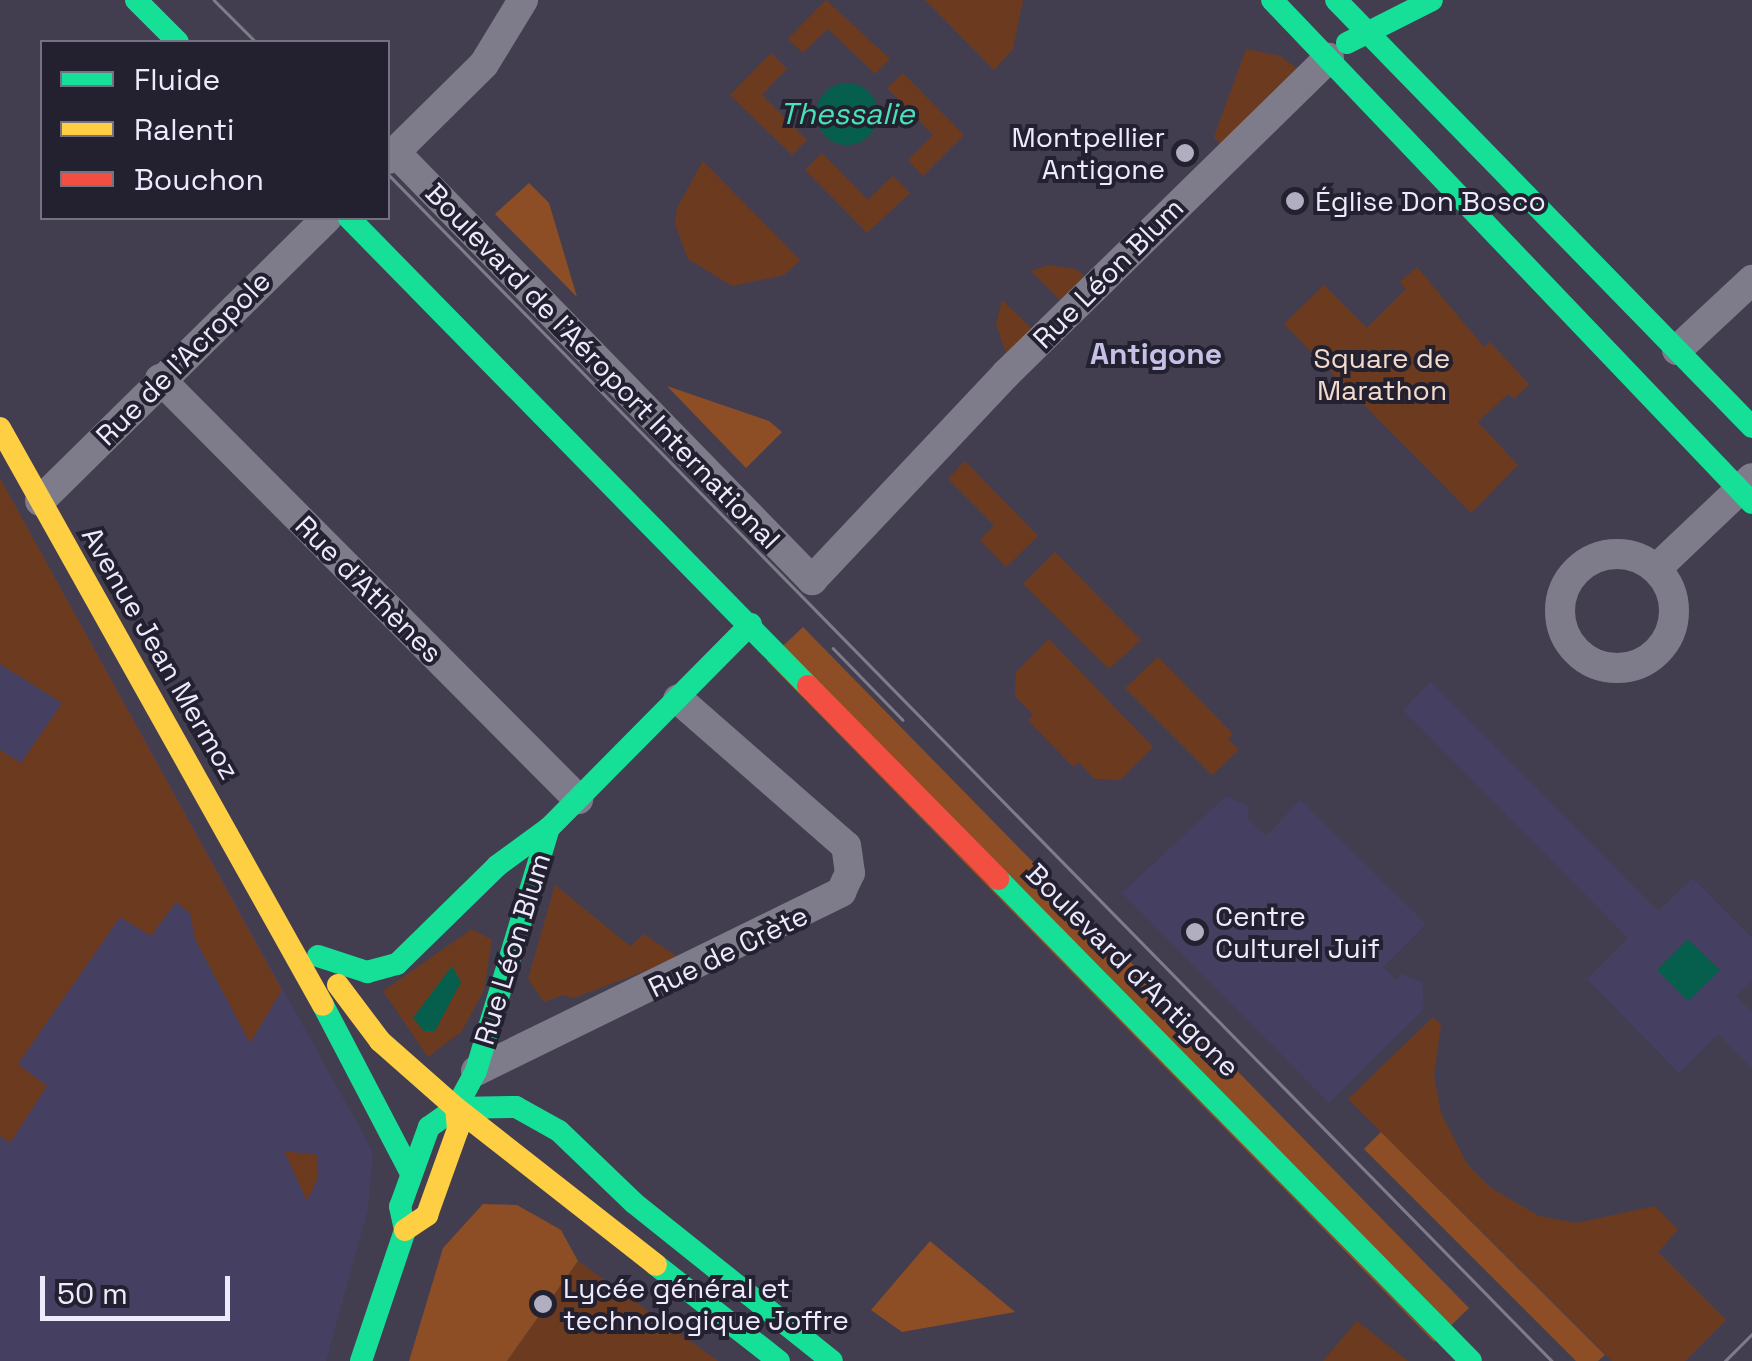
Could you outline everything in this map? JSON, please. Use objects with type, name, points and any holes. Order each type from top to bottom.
[{"type":"street","points":[[136,0],[176,40]]},
{"type":"street","points":[[391,155],[484,64],[523,0]]},
{"type":"street","points":[[1272,0],[1748,490],[1656,569]]},
{"type":"street","points":[[1336,0],[1752,427]]},
{"type":"street","name":"Rue Léon Blum","points":[[812,580],[1006,374],[1330,58],[1365,29],[1432,0]]},
{"type":"street","name":"Boulevard de l'Aéroport International","points":[[391,155],[812,580]]},
{"type":"street","name":"Rue de l'Acropole","points":[[40,501],[325,220]]},
{"type":"street","points":[[351,220],[750,624]]},
{"type":"street","points":[[1530,268],[1564,233]]},
{"type":"street","points":[[1677,350],[1752,280]]},
{"type":"street","name":"Rue d'Athènes","points":[[160,379],[578,799]]},
{"type":"street","name":"Avenue Jean Mermoz","points":[[0,428],[271,906],[412,1172]]},
{"type":"street","name":"Rue Léon Blum","points":[[318,956],[367,972],[398,964],[498,866],[549,828],[750,624]]},
{"type":"street","name":"Boulevard d'Antigone","points":[[750,624],[1471,1361]]},
{"type":"street","name":"Rue de Crète","points":[[476,1070],[841,892],[850,874],[846,846],[678,699]]},
{"type":"street","name":"Rue Léon Blum","points":[[456,1108],[476,1070],[549,828]]},
{"type":"street","name":"Avenue Jean Mermoz","points":[[271,906],[318,956],[380,1040],[456,1108],[779,1361]]},
{"type":"street","points":[[361,1361],[405,1230],[400,1206],[429,1126],[456,1108],[516,1107],[559,1131],[634,1203],[832,1361]]},
{"type":"street","points":[[405,1230],[428,1215],[458,1129],[456,1108]]},
{"type":"street","points":[[531,1165],[559,1131]]},
{"type":"shaded area","points":[[529,183],[549,203],[577,297],[495,214]]},
{"type":"shaded area","points":[[667,386],[769,421],[782,432],[746,468]]},
{"type":"shaded area","points":[[0,478],[373,1152],[368,1209],[326,1361],[0,1361]]},
{"type":"shaded area","points":[[803,627],[1469,1308],[1434,1342],[767,661]]},
{"type":"shaded area","points":[[1431,682],[1658,911],[1693,878],[1752,938],[1752,980],[1736,996],[1752,1012],[1752,1068],[1718,1034],[1679,1073],[1587,979],[1628,938],[1403,710]]},
{"type":"shaded area","points":[[1226,796],[1249,806],[1248,819],[1266,836],[1300,800],[1426,924],[1383,967],[1396,980],[1401,974],[1422,982],[1424,1009],[1329,1103],[1122,893]]},
{"type":"shaded area","points":[[1381,1132],[1605,1355],[1598,1361],[1576,1361],[1364,1149]]},
{"type":"shaded area","points":[[483,1204],[517,1205],[561,1230],[578,1261],[507,1361],[409,1361],[443,1248]]},
{"type":"shaded area","points":[[930,1241],[1015,1312],[902,1332],[871,1310]]},
{"type":"green space","points":[[826,0],[890,59],[875,74],[828,29],[803,53],[788,39]]},
{"type":"green space","points":[[925,0],[1023,0],[1013,49],[994,70]]},
{"type":"green space","points":[[1246,49],[1280,56],[1302,72],[1223,147],[1214,137]]},
{"type":"green space","points":[[771,53],[787,69],[762,95],[807,140],[792,155],[730,95]]},
{"type":"green space","points":[[903,73],[964,135],[923,176],[908,160],[933,135],[887,88]]},
{"type":"green space","points":[[822,153],[868,200],[893,176],[910,193],[867,233],[805,170]]},
{"type":"green space","points":[[703,161],[800,260],[784,275],[732,286],[688,259],[675,224],[677,208]]},
{"type":"green space","points":[[1049,265],[1076,269],[1088,279],[1064,304],[1031,271]]},
{"type":"green space","name":"Square de Marathon","points":[[1417,267],[1484,347],[1490,342],[1529,384],[1514,399],[1508,394],[1478,422],[1518,465],[1471,513],[1284,324],[1324,285],[1367,328],[1406,289],[1400,282]]},
{"type":"green space","points":[[1002,300],[1035,332],[1006,353],[996,324]]},
{"type":"green space","points":[[965,461],[1038,536],[1006,567],[980,540],[994,525],[948,479]]},
{"type":"green space","points":[[0,478],[282,990],[250,1043],[195,939],[190,913],[176,902],[151,936],[120,917],[18,1064],[47,1086],[10,1143],[0,1136],[0,750],[21,763],[62,703],[0,664]]},
{"type":"green space","points":[[1055,552],[1141,640],[1109,669],[1023,584]]},
{"type":"green space","points":[[1049,639],[1153,747],[1120,780],[1095,779],[1078,762],[1073,767],[1028,720],[1033,715],[1015,696],[1016,672]]},
{"type":"green space","points":[[1158,657],[1233,734],[1228,739],[1239,750],[1212,775],[1125,688]]},
{"type":"green space","points":[[555,885],[630,946],[644,934],[679,958],[574,998],[562,995],[544,1002],[528,979]]},
{"type":"green space","points":[[472,929],[492,940],[484,990],[462,1031],[428,1057],[383,991]]},
{"type":"green space","points":[[1433,1017],[1441,1025],[1434,1075],[1441,1113],[1467,1164],[1491,1188],[1539,1216],[1577,1223],[1655,1206],[1678,1230],[1658,1252],[1726,1320],[1685,1361],[1612,1361],[1348,1099]]},
{"type":"green space","points":[[284,1151],[318,1155],[317,1180],[307,1201]]},
{"type":"green space","points":[[578,1261],[718,1361],[507,1361]]},
{"type":"green space","points":[[1357,1321],[1408,1361],[1323,1361]]},
{"type":"water","name":"Thessalie","points":[[847,83],[869,92],[878,114],[869,136],[847,145],[825,136],[816,114],[825,92]]},
{"type":"water","points":[[1688,939],[1720,970],[1688,1001],[1657,970]]},
{"type":"water","points":[[452,966],[461,982],[435,1031],[424,1031],[413,1018]]},
{"type":"tram line","points":[[214,0],[254,40]]},
{"type":"tram line","points":[[390,176],[1552,1361]]},
{"type":"tram line","points":[[833,648],[903,720]]},
{"type":"tram line","points":[[1725,1361],[1752,1334]]},
{"type":"traffic: fast","points":[[136,0],[176,40]]},
{"type":"traffic: fast","points":[[1272,0],[1752,503]]},
{"type":"traffic: fast","points":[[1336,0],[1752,427]]},
{"type":"traffic: fast","points":[[1347,43],[1432,0]]},
{"type":"traffic: fast","points":[[351,220],[808,686]]},
{"type":"traffic: fast","points":[[318,956],[367,972],[397,964],[497,866],[549,828],[751,624]]},
{"type":"traffic: fast","points":[[456,1108],[476,1071],[549,828]]},
{"type":"traffic: fast","points":[[998,879],[1471,1361]]},
{"type":"traffic: fast","points":[[323,1005],[411,1173]]},
{"type":"traffic: fast","points":[[361,1361],[405,1230],[400,1207],[429,1127],[456,1108],[516,1107],[559,1131],[634,1203],[832,1361]]},
{"type":"traffic: fast","points":[[656,1265],[779,1361]]},
{"type":"traffic: slow","points":[[0,428],[323,1005]]},
{"type":"traffic: slow","points":[[338,985],[380,1041],[456,1108],[656,1265]]},
{"type":"traffic: slow","points":[[405,1230],[427,1215],[458,1129],[456,1108]]},
{"type":"traffic: jam","points":[[808,686],[998,879]]},
{"type":"place","name":"Montpellier Antigone","points":[[1185,153]]},
{"type":"place","name":"Église Don Bosco","points":[[1295,201]]},
{"type":"place","name":"Centre Culturel Juif","points":[[1195,932]]},
{"type":"place","name":"Lycée général et technologique Joffre","points":[[543,1304]]},
{"type":"district","name":"Antigone","points":[[1156,354]]}]
